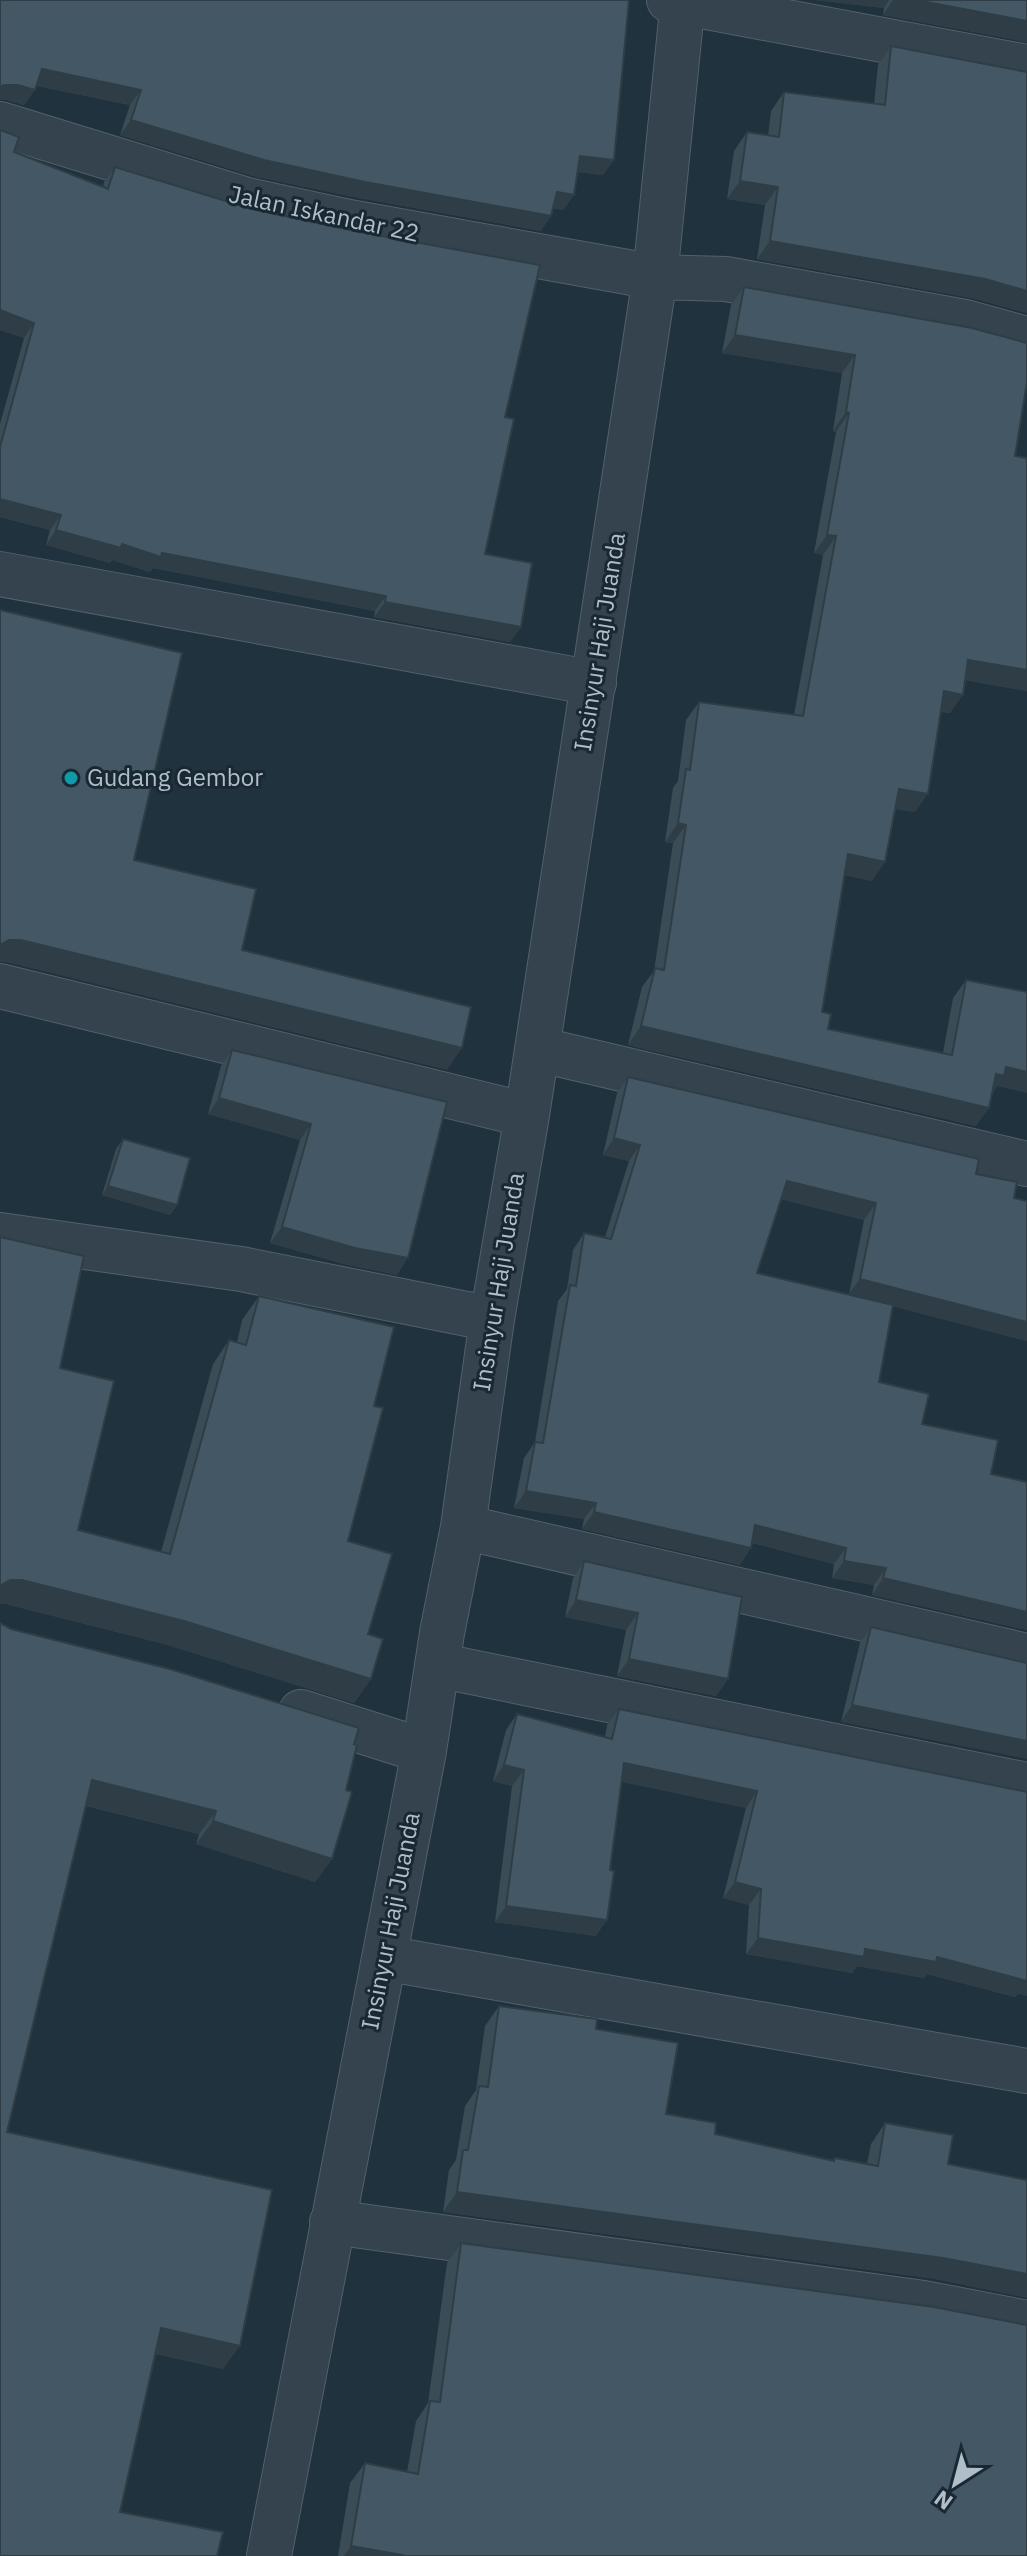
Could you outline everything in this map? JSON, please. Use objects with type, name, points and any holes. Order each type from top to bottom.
[{"type":"street","points":[[679,1],[1027,67]]},
{"type":"street","name":"Insinyur Haji Juanda","points":[[269,2556],[424,1751],[463,1527],[492,1319],[527,1115],[655,277],[679,1]]},
{"type":"street","name":"Jalan Iskandar 22","points":[[0,124],[247,200],[349,222],[655,277],[726,279],[965,322],[1027,339]]},
{"type":"street","points":[[0,574],[594,683]]},
{"type":"street","points":[[0,986],[527,1115]]},
{"type":"street","points":[[537,1049],[1027,1164]]},
{"type":"street","points":[[0,1235],[241,1269],[492,1319]]},
{"type":"street","points":[[463,1527],[1027,1656]]},
{"type":"street","points":[[437,1665],[1027,1785]]},
{"type":"street","points":[[258,1699],[424,1751]]},
{"type":"street","points":[[384,1958],[1027,2071]]},
{"type":"street","points":[[332,2222],[924,2303],[1027,2323]]},
{"type":"building","points":[[0,0],[629,0],[614,160],[580,156],[574,195],[557,192],[551,216],[264,160],[131,120],[141,90],[42,69],[35,90],[18,85],[0,87]]},
{"type":"building","points":[[916,0],[1027,0],[1027,21]]},
{"type":"building","points":[[891,46],[1027,72],[1027,291],[985,279],[770,241],[778,187],[740,181],[747,132],[779,137],[784,92],[885,105]]},
{"type":"building","points":[[0,130],[19,137],[14,152],[108,189],[115,167],[252,209],[540,265],[505,417],[514,419],[485,554],[532,563],[521,627],[385,602],[386,596],[162,553],[161,557],[122,544],[121,548],[56,530],[61,515],[0,499],[0,447],[34,323],[0,310]]},
{"type":"building","points":[[744,287],[972,328],[1027,343],[1027,382],[1015,456],[1027,458],[1027,670],[968,660],[963,695],[944,691],[928,794],[899,789],[885,862],[848,854],[822,1012],[831,1014],[828,1029],[952,1055],[966,980],[1027,992],[1027,1072],[1006,1067],[1004,1076],[996,1074],[989,1108],[641,1026],[655,968],[664,970],[686,825],[678,823],[686,769],[690,770],[699,702],[803,716],[836,536],[827,535],[849,413],[846,412],[855,355],[735,335]]},
{"type":"building","points":[[0,610],[182,653],[134,860],[256,889],[242,950],[471,1007],[462,1048],[21,940],[9,940],[0,945]]},
{"type":"building","points":[[232,1050],[447,1102],[408,1258],[355,1248],[282,1227],[311,1124],[219,1098]]},
{"type":"building","points":[[628,1077],[979,1159],[976,1174],[1017,1182],[1014,1198],[1027,1201],[1027,1322],[860,1279],[876,1203],[787,1181],[757,1273],[893,1305],[879,1382],[929,1394],[922,1424],[998,1440],[991,1474],[1027,1482],[1027,1612],[883,1578],[886,1568],[844,1561],[846,1548],[755,1525],[751,1548],[594,1512],[596,1503],[526,1491],[535,1442],[543,1443],[570,1285],[576,1286],[584,1233],[611,1239],[640,1145],[614,1138]]},
{"type":"building","points":[[123,1139],[190,1158],[177,1205],[108,1186]]},
{"type":"building","points":[[0,1237],[84,1256],[60,1368],[114,1381],[78,1530],[170,1554],[229,1340],[246,1345],[259,1296],[394,1327],[374,1406],[383,1408],[348,1541],[392,1554],[368,1634],[383,1639],[371,1679],[184,1621],[22,1580],[10,1580],[0,1586]]},
{"type":"building","points":[[584,1561],[742,1597],[728,1679],[629,1659],[638,1613],[576,1600]]},
{"type":"building","points":[[0,1623],[11,1629],[170,1669],[359,1728],[346,1790],[352,1792],[332,1859],[213,1821],[216,1811],[92,1780],[7,2132],[272,2190],[240,2346],[161,2328],[120,2512],[223,2532],[217,2556],[0,2556]]},
{"type":"building","points":[[871,1627],[1027,1663],[1027,1741],[852,1705]]},
{"type":"building","points":[[619,1709],[1027,1792],[1027,1981],[937,1957],[936,1962],[865,1949],[864,1957],[758,1938],[761,1889],[735,1882],[757,1791],[624,1763],[607,1920],[506,1906],[524,1770],[504,1765],[517,1714],[612,1739]]},
{"type":"building","points":[[499,2006],[597,2019],[596,2029],[678,2043],[666,2114],[716,2123],[715,2134],[834,2161],[835,2158],[878,2166],[885,2123],[953,2135],[948,2164],[1027,2180],[1027,2274],[943,2258],[457,2192],[463,2150],[468,2150],[479,2086],[488,2087]]},
{"type":"building","points":[[461,2243],[934,2307],[1027,2325],[1027,2556],[403,2556],[351,2546],[365,2463],[418,2474],[430,2401],[440,2402]]},
{"type":"place","name":"Gudang Gembor","points":[[71,778]]}]
